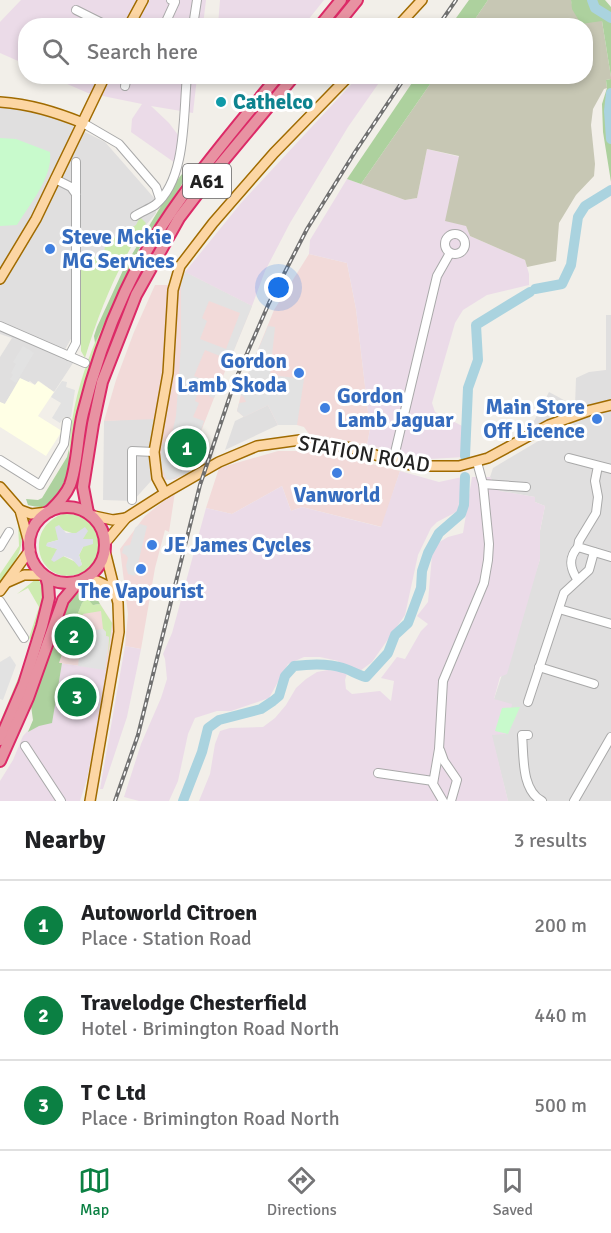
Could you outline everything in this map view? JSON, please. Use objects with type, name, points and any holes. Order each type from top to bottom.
[{"type":"highway","points":[[326,18],[341,0]]},
{"type":"highway","points":[[342,18],[357,0]]},
{"type":"highway","name":"A61","points":[[49,511],[70,486],[82,414],[110,327],[126,289],[166,219],[205,165],[271,84]]},
{"type":"highway","name":"A61","points":[[91,514],[83,487],[88,448],[100,392],[136,295],[179,218],[287,84]]},
{"type":"highway","points":[[0,740],[24,684],[49,598],[48,584],[32,560],[29,547],[31,532],[36,523],[49,511],[68,507],[91,514],[102,529],[105,547],[100,565],[81,580],[63,600],[28,698],[0,761]]},
{"type":"highway","points":[[44,576],[67,583],[81,580]]},
{"type":"main road","points":[[133,18],[142,0]]},
{"type":"main road","points":[[405,18],[422,0]]},
{"type":"main road","points":[[0,279],[36,219],[101,84]]},
{"type":"main road","points":[[165,493],[157,478],[154,452],[168,373],[173,290],[180,266],[213,223],[274,153],[341,84]]},
{"type":"main road","points":[[0,102],[49,110],[83,123]]},
{"type":"main road","name":"STATION ROAD","points":[[105,547],[126,518],[219,462],[257,446],[286,440],[329,443],[414,466],[459,466],[477,462],[505,450],[549,425],[611,405]]},
{"type":"main road","points":[[0,487],[20,510],[29,547],[0,591]]},
{"type":"main road","points":[[20,510],[31,514],[49,511]]},
{"type":"main road","points":[[91,514],[113,520],[126,518]]},
{"type":"main road","points":[[90,801],[101,749],[119,632],[118,603],[105,547]]},
{"type":"main road","points":[[8,582],[24,575],[44,576]]},
{"type":"main road","points":[[81,580],[97,581],[114,589]]},
{"type":"street","points":[[168,18],[175,2],[171,0]]},
{"type":"street","points":[[194,18],[197,0]]},
{"type":"street","points":[[76,10],[92,18]]},
{"type":"street","points":[[135,216],[157,204],[176,172],[186,84]]},
{"type":"street","points":[[83,123],[119,144],[151,180],[159,191],[160,199]]},
{"type":"street","points":[[69,356],[76,343],[76,162]]},
{"type":"street","points":[[151,180],[161,182],[172,177]]},
{"type":"street","points":[[55,179],[71,187],[77,196]]},
{"type":"street","points":[[393,461],[437,276],[450,253]]},
{"type":"street","points":[[0,326],[85,363]]},
{"type":"street","points":[[0,460],[38,488],[64,444],[67,422]]},
{"type":"street","points":[[132,500],[135,489],[132,451],[154,452]]},
{"type":"street","points":[[569,458],[611,469]]},
{"type":"street","points":[[443,801],[434,787],[434,777],[440,749],[443,681],[484,583],[489,544],[483,484],[477,462]]},
{"type":"street","points":[[577,579],[570,562],[579,541],[596,513],[598,497],[595,481],[598,466]]},
{"type":"street","points":[[483,484],[526,487]]},
{"type":"street","points":[[0,547],[9,532]]},
{"type":"street","points":[[578,547],[611,557]]},
{"type":"street","points":[[528,702],[564,593],[589,570],[594,552]]},
{"type":"street","points":[[0,601],[24,638]]},
{"type":"street","points":[[559,609],[611,624]]},
{"type":"street","points":[[539,666],[594,684]]},
{"type":"street","points":[[528,735],[522,735],[527,782],[531,791],[542,801]]},
{"type":"street","points":[[574,801],[610,740]]},
{"type":"street","points":[[25,746],[61,801]]},
{"type":"street","points":[[440,749],[457,780],[451,801]]},
{"type":"street","points":[[378,773],[434,777],[443,770],[451,771]]},
{"type":"street","points":[[437,791],[444,794],[454,790]]},
{"type":"shaded area","points":[[21,0],[206,0],[204,18],[18,18],[18,61],[0,53],[0,22]]},
{"type":"shaded area","points":[[220,0],[324,0],[310,18],[219,18]]},
{"type":"shaded area","points":[[488,0],[571,0],[573,9],[602,21],[611,79],[606,80],[607,88],[604,89],[593,109],[591,125],[594,176],[576,195],[559,223],[556,261],[527,267],[525,260],[470,236],[466,226],[445,221],[459,156],[427,149],[417,198],[405,200],[361,184],[430,84],[593,84],[593,18],[476,18]]},
{"type":"shaded area","points":[[67,84],[196,84],[193,113],[151,106],[169,123],[181,139],[178,165],[131,132],[132,119],[142,104],[88,93]]},
{"type":"shaded area","points":[[352,84],[378,84],[348,127],[290,223],[265,271],[252,306],[185,272],[241,203]]},
{"type":"shaded area","points":[[0,107],[25,109],[65,122],[105,142],[155,199],[156,213],[119,258],[72,257],[72,337],[62,355],[73,363],[54,392],[39,381],[35,385],[30,381],[11,394],[4,405],[0,402],[0,357],[12,338],[0,334]]},
{"type":"shaded area","points":[[427,149],[460,157],[466,226],[470,236],[525,260],[529,274],[529,285],[487,295],[463,310],[455,323],[432,403],[435,412],[470,430],[465,457],[429,459],[367,445],[370,429],[356,309],[347,263],[309,254],[310,240],[347,179],[405,200],[417,198]]},
{"type":"shaded area","points":[[309,254],[347,263],[356,309],[370,429],[367,445],[309,434],[304,427],[297,425],[278,425],[268,405],[244,417],[237,411],[243,386],[274,310]]},
{"type":"shaded area","points":[[185,272],[252,306],[200,434],[189,472],[175,479],[151,481],[149,458],[156,419],[104,421],[134,332],[155,285],[181,285]]},
{"type":"shaded area","points":[[185,272],[252,306],[230,360],[205,350],[194,376],[219,386],[214,398],[209,396],[210,392],[205,390],[203,394],[198,392],[195,401],[199,403],[193,417],[204,421],[200,434],[183,429],[175,458],[191,463],[188,473],[170,480],[166,479],[160,461],[163,443],[170,442],[176,416],[181,345],[181,285]],"holes":[[[209,301],[240,313],[226,349],[200,339],[207,321],[202,318]]]},
{"type":"shaded area","points":[[606,315],[611,315],[611,801],[508,801],[491,734],[494,699],[540,559],[540,531],[545,506],[535,502],[535,497],[500,491],[490,477],[493,468],[540,440],[533,423],[549,392],[575,406],[576,378],[589,372],[606,370]]},
{"type":"shaded area","points":[[268,326],[275,327],[270,375],[304,379],[297,425],[278,425],[268,405],[244,417],[237,411],[239,403],[246,402],[241,395],[243,386]]},
{"type":"shaded area","points":[[23,346],[34,353],[16,383],[10,379],[16,364],[13,362]]},
{"type":"shaded area","points":[[20,378],[35,385],[38,381],[54,392],[38,416],[62,431],[46,456],[0,427],[0,402],[5,404]]},
{"type":"shaded area","points":[[62,381],[67,382],[66,387],[75,390],[71,417],[64,417],[60,423],[52,418],[61,403],[51,397]]},
{"type":"shaded area","points":[[268,405],[278,425],[225,450],[235,421]]},
{"type":"shaded area","points":[[157,419],[149,458],[151,481],[133,501],[103,500],[104,421]]},
{"type":"shaded area","points":[[278,451],[309,451],[335,455],[400,471],[382,527],[302,507],[291,511],[282,486],[232,514],[206,508],[219,468]]},
{"type":"shaded area","points":[[400,471],[439,482],[462,477],[458,511],[437,522],[431,528],[418,555],[405,615],[372,662],[360,671],[349,666],[345,680],[346,689],[352,694],[380,691],[391,701],[394,681],[381,678],[397,657],[405,659],[421,631],[428,624],[417,616],[428,602],[432,555],[436,544],[448,537],[463,533],[472,477],[490,477],[500,491],[535,497],[535,502],[545,506],[540,531],[540,559],[507,674],[500,677],[494,699],[512,704],[506,734],[492,735],[508,801],[199,801],[210,774],[215,744],[220,731],[230,728],[263,727],[275,718],[296,688],[306,679],[317,672],[339,671],[338,661],[320,657],[304,657],[288,664],[269,698],[231,711],[217,711],[195,718],[188,734],[178,781],[169,801],[139,801],[124,797],[141,744],[167,679],[163,654],[172,633],[206,508],[232,514],[282,486],[291,511],[302,507],[381,527]]},
{"type":"shaded area","points":[[175,492],[169,532],[165,530],[155,568],[141,649],[125,646],[128,614],[120,549],[145,516]]},
{"type":"shaded area","points":[[140,524],[147,526],[135,576],[128,574],[126,566],[128,558],[122,553],[124,546],[130,545],[135,528]]},
{"type":"shaded area","points":[[59,525],[66,533],[76,533],[85,527],[88,531],[83,539],[93,539],[93,544],[83,547],[79,555],[82,565],[79,567],[72,559],[64,556],[54,562],[51,560],[57,549],[46,546],[47,543],[58,540],[55,527]]},
{"type":"shaded area","points":[[100,604],[115,627],[109,670],[59,663],[76,613]]},
{"type":"shaded area","points":[[103,629],[109,637],[105,670],[78,666],[82,632]]},
{"type":"shaded area","points":[[125,646],[141,649],[127,717],[103,789],[100,789]]},
{"type":"shaded area","points":[[10,656],[16,665],[3,700],[0,699],[0,662]]},
{"type":"shaded area","points":[[59,663],[109,670],[87,779],[80,801],[0,801],[0,781],[13,760],[23,736],[37,721]]},
{"type":"green space","points":[[469,0],[488,0],[476,18],[456,18]]},
{"type":"green space","points":[[571,0],[605,0],[611,7],[611,77],[602,21],[593,22],[593,18],[577,18],[572,9]]},
{"type":"green space","points":[[611,79],[611,182],[603,132],[602,104],[607,88],[606,80]]},
{"type":"green space","points":[[411,84],[430,84],[361,184],[347,179]]},
{"type":"green space","points":[[0,138],[16,139],[50,152],[48,171],[44,181],[17,225],[0,226]]},
{"type":"green space","points":[[182,174],[185,178],[181,186],[141,245],[95,343],[94,336],[97,327],[125,266],[161,206],[163,198]]},
{"type":"green space","points":[[140,217],[146,223],[127,254],[111,288],[85,358],[81,351],[81,257],[104,258],[105,243],[136,225]]},
{"type":"green space","points":[[123,287],[70,465],[72,419],[77,396],[92,351]]},
{"type":"green space","points":[[69,449],[67,475],[57,498],[42,507],[28,505],[26,499],[42,498],[67,457]]},
{"type":"green space","points":[[63,514],[77,515],[88,521],[95,530],[99,540],[99,551],[95,562],[87,570],[75,575],[62,575],[51,571],[44,563],[39,542],[50,521]],"holes":[[[56,527],[83,538],[83,547],[79,555],[82,565],[63,556],[52,560],[58,549],[47,546],[47,543],[58,540]]]},
{"type":"green space","points":[[18,522],[22,538],[21,546],[15,562],[0,584],[0,574],[19,546]]},
{"type":"green space","points":[[36,579],[42,586],[41,615],[36,636],[0,733],[0,722],[29,652],[32,641],[29,638],[39,607],[28,588],[17,594]]},
{"type":"green space","points":[[90,586],[100,604],[93,605],[87,598],[76,613],[59,663],[62,663],[52,723],[28,732],[33,720],[31,706],[66,605],[79,592]]},
{"type":"green space","points":[[87,598],[95,605],[100,604],[112,623],[108,658],[109,637],[103,629],[101,611],[83,614],[82,626],[74,623],[76,613]]},
{"type":"green space","points":[[520,707],[508,734],[495,731],[502,708]]},
{"type":"waterway","points":[[592,0],[595,8],[611,18]]},
{"type":"waterway","points":[[611,93],[609,111],[611,139]]},
{"type":"waterway","points":[[535,289],[562,284],[571,265],[578,217],[585,206],[611,190]]},
{"type":"waterway","points":[[465,456],[468,388],[478,360],[476,325],[530,292]]},
{"type":"waterway","points":[[183,801],[202,752],[208,728],[219,720],[261,709],[273,701],[279,696],[285,676],[294,666],[331,665],[366,677],[388,653],[395,635],[408,623],[421,588],[422,571],[428,553],[439,533],[461,514],[464,505],[465,477]]},
{"type":"railway","points":[[444,18],[456,0]]},
{"type":"railway","points":[[115,801],[138,735],[200,485],[235,381],[269,303],[307,229],[401,84]]},
{"type":"place","name":"Cathelco","points":[[221,102]]},
{"type":"place","name":"Steve Mckie MG Services","points":[[50,249]]},
{"type":"place","name":"Gordon Lamb Skoda","points":[[299,373]]},
{"type":"place","name":"Gordon Lamb Jaguar","points":[[325,408]]},
{"type":"place","name":"Main Store Off Licence","points":[[597,419]]},
{"type":"place","name":"Autoworld Citroen","points":[[187,448]]},
{"type":"place","name":"Vanworld","points":[[337,473]]},
{"type":"place","name":"JE James Cycles","points":[[152,545]]},
{"type":"place","name":"The Vapourist","points":[[141,569]]},
{"type":"place","name":"Travelodge Chesterfield","points":[[74,636]]},
{"type":"place","name":"T C Ltd","points":[[77,697]]}]
